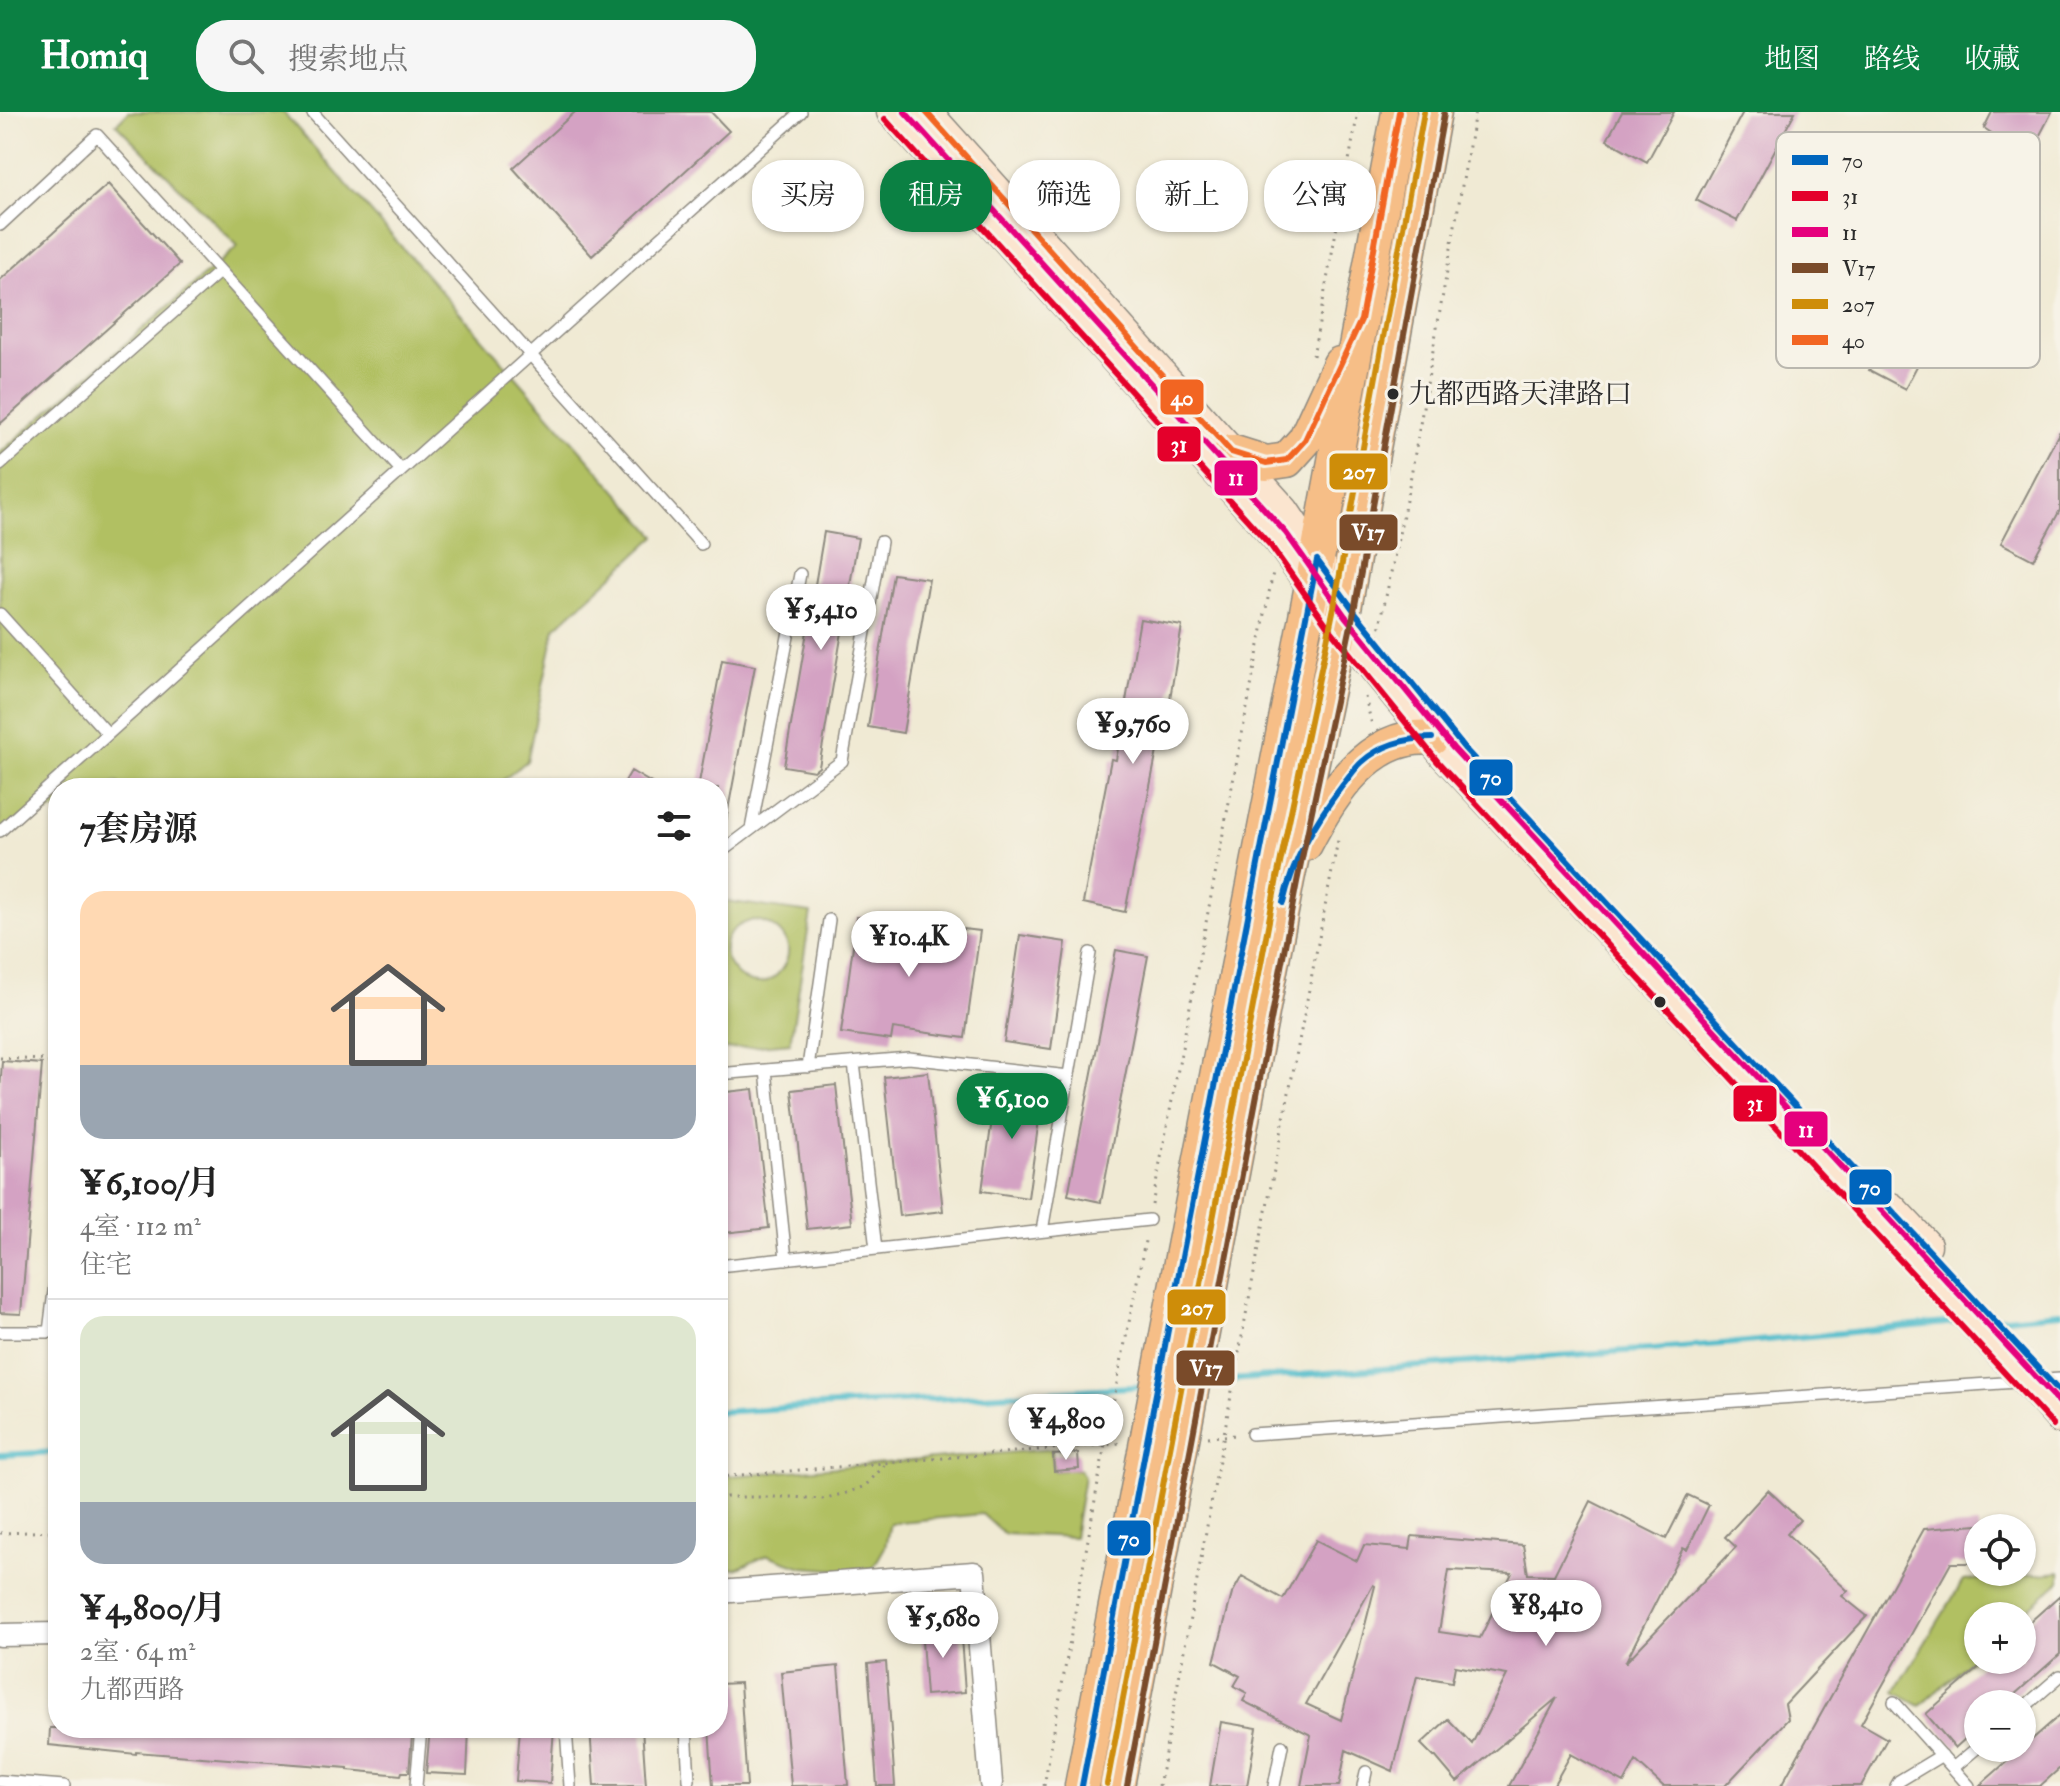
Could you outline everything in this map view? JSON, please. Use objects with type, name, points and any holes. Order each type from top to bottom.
[{"type":"main road","points":[[892,112],[1279,540],[1314,574],[1373,649],[1913,1244]]},
{"type":"main road","points":[[926,112],[1284,511],[1314,574]]},
{"type":"main road","points":[[1082,1786],[1314,574],[1399,112]]},
{"type":"main road","points":[[1117,1786],[1287,880],[1343,613],[1434,112]]},
{"type":"main road","points":[[1231,452],[1266,463],[1287,460],[1305,440],[1361,320]]},
{"type":"main road","points":[[1373,649],[1445,755],[2052,1387],[2060,1418]]},
{"type":"main road","points":[[1287,880],[1323,809],[1361,762],[1393,744],[1421,737],[1432,738]]},
{"type":"street","points":[[728,1591],[974,1573],[991,1783]]},
{"type":"street","points":[[0,1635],[48,1634]]},
{"type":"lane","points":[[312,112],[701,544]]},
{"type":"lane","points":[[59,778],[801,112]]},
{"type":"lane","points":[[0,225],[97,135],[401,470]]},
{"type":"lane","points":[[0,465],[220,271]]},
{"type":"lane","points":[[728,846],[842,761],[881,542]]},
{"type":"lane","points":[[751,829],[800,574]]},
{"type":"lane","points":[[0,614],[108,734]]},
{"type":"lane","points":[[0,831],[48,788]]},
{"type":"lane","points":[[808,1067],[829,920]]},
{"type":"lane","points":[[1042,1231],[1090,953]]},
{"type":"lane","points":[[728,1073],[909,1058],[1069,1076]]},
{"type":"lane","points":[[854,1063],[876,1249]]},
{"type":"lane","points":[[766,1070],[786,1259]]},
{"type":"lane","points":[[728,1265],[1149,1220]]},
{"type":"lane","points":[[0,1332],[48,1332]]},
{"type":"lane","points":[[1252,1434],[2052,1387]]},
{"type":"lane","points":[[2036,1697],[2060,1676]]},
{"type":"lane","points":[[1894,1702],[1969,1786]]},
{"type":"lane","points":[[416,1786],[420,1738]]},
{"type":"lane","points":[[567,1738],[570,1786]]},
{"type":"lane","points":[[687,1738],[689,1780]]},
{"type":"lane","points":[[1274,1786],[1282,1746]]},
{"type":"lane","points":[[1896,1786],[1899,1781],[1942,1755]]},
{"type":"lane","points":[[1953,1768],[1964,1759]]},
{"type":"lane","points":[[1363,1786],[1366,1772]]},
{"type":"lane","points":[[0,1781],[64,1786]]},
{"type":"path","points":[[1313,358],[1358,112]]},
{"type":"path","points":[[1379,752],[1359,675],[1373,649],[1410,481],[1475,112]]},
{"type":"path","points":[[1044,1786],[1105,1444],[1279,540]]},
{"type":"path","points":[[1159,1786],[1338,839]]},
{"type":"path","points":[[0,1058],[48,1062]]},
{"type":"path","points":[[1183,1435],[1252,1434]]},
{"type":"path","points":[[728,1476],[1105,1444],[1148,1436]]},
{"type":"path","points":[[728,1497],[822,1499],[865,1486],[887,1463]]},
{"type":"path","points":[[0,1533],[48,1531]]},
{"type":"green space","points":[[128,112],[283,112],[656,536],[555,628],[527,761],[506,778],[48,778],[48,812],[0,833],[0,453],[238,246],[116,124]]},
{"type":"green space","points":[[728,901],[811,913],[790,1043],[728,1049],[728,960],[732,969],[743,978],[756,983],[770,980],[783,967],[788,950],[783,935],[777,929],[753,920],[734,929],[728,939]]},
{"type":"green space","points":[[1052,1449],[1054,1471],[1079,1469],[1084,1476],[1074,1537],[1004,1534],[982,1514],[890,1523],[885,1547],[873,1568],[843,1570],[802,1567],[768,1555],[736,1569],[728,1569],[728,1476]]},
{"type":"green space","points":[[2060,1572],[2060,1581],[2036,1602],[1964,1602],[1964,1667],[1920,1706],[1895,1692],[1963,1581],[1964,1586],[2036,1586],[2036,1574]]},
{"type":"building","points":[[575,112],[711,112],[729,131],[592,256],[513,168]]},
{"type":"building","points":[[1622,112],[1674,112],[1647,162],[1607,140]]},
{"type":"building","points":[[1743,112],[1795,112],[1784,132],[1776,132],[1776,148],[1737,221],[1696,200]]},
{"type":"building","points":[[1992,112],[2052,112],[2040,135],[2040,132],[1990,132],[1984,128]]},
{"type":"building","points":[[108,184],[180,264],[0,424],[0,280]]},
{"type":"building","points":[[1870,368],[1916,368],[1905,389]]},
{"type":"building","points":[[2060,431],[2060,510],[2033,560],[2001,543]]},
{"type":"building","points":[[824,532],[858,538],[819,767],[814,771],[784,766]]},
{"type":"building","points":[[893,574],[929,579],[903,733],[868,727]]},
{"type":"building","points":[[1140,619],[1182,626],[1163,741],[1159,741],[1125,912],[1083,903],[1111,759],[1116,760]]},
{"type":"building","points":[[722,660],[755,666],[728,810],[728,778],[700,778]]},
{"type":"building","points":[[631,771],[643,778],[627,778]]},
{"type":"building","points":[[857,917],[980,931],[965,1038],[893,1028],[891,1040],[841,1033]]},
{"type":"building","points":[[1020,935],[1066,942],[1051,1049],[1004,1042]]},
{"type":"building","points":[[1116,950],[1148,956],[1101,1202],[1068,1195]]},
{"type":"building","points":[[2,1061],[42,1064],[21,1314],[0,1313]]},
{"type":"building","points":[[928,1072],[943,1211],[899,1216],[884,1077]]},
{"type":"building","points":[[997,1084],[1043,1091],[1028,1198],[982,1191]]},
{"type":"building","points":[[836,1085],[852,1224],[807,1229],[792,1090]]},
{"type":"building","points":[[753,1089],[769,1228],[728,1233],[728,1092]]},
{"type":"building","points":[[1078,1453],[1079,1469],[1054,1471],[1053,1455]]},
{"type":"building","points":[[1768,1490],[1800,1520],[1787,1534],[1848,1591],[1842,1596],[1867,1616],[1785,1704],[1788,1719],[1725,1786],[1663,1786],[1636,1761],[1624,1783],[1571,1754],[1553,1786],[1509,1786],[1557,1698],[1457,1782],[1421,1744],[1448,1719],[1472,1744],[1507,1675],[1455,1666],[1452,1682],[1417,1676],[1393,1771],[1346,1750],[1339,1786],[1301,1786],[1311,1735],[1243,1701],[1247,1693],[1234,1686],[1240,1676],[1214,1662],[1232,1594],[1242,1576],[1283,1599],[1316,1540],[1357,1561],[1364,1545],[1410,1549],[1412,1536],[1523,1545],[1528,1574],[1554,1575],[1591,1501],[1666,1539],[1688,1495],[1709,1505],[1687,1550],[1683,1548],[1625,1663],[1736,1547],[1725,1537]],"holes":[[[1449,1570],[1512,1573],[1480,1638],[1439,1632]],[[1375,1586],[1341,1720],[1306,1704]]]},
{"type":"building","points":[[1964,1526],[1964,1563],[1951,1563],[1861,1724],[1887,1739],[1861,1786],[1781,1786],[1924,1529]]},
{"type":"building","points":[[2060,1595],[2060,1654],[2020,1690],[1964,1690],[1964,1740],[1955,1748],[1926,1714],[1971,1674],[2036,1674],[2036,1616]]},
{"type":"building","points":[[960,1624],[965,1692],[926,1695],[921,1627]]},
{"type":"building","points":[[886,1662],[895,1786],[877,1786],[868,1664]]},
{"type":"building","points":[[838,1666],[848,1785],[791,1786],[781,1672]]},
{"type":"building","points":[[740,1683],[747,1786],[713,1786],[710,1738],[728,1738],[728,1684]]},
{"type":"building","points":[[2060,1715],[2060,1768],[2040,1786],[1979,1786],[2006,1762],[2036,1762],[2036,1736]]},
{"type":"building","points":[[1221,1722],[1257,1728],[1247,1786],[1210,1786]]},
{"type":"building","points":[[49,1738],[412,1738],[409,1772],[402,1772],[401,1775],[348,1768],[49,1745]]},
{"type":"building","points":[[429,1738],[469,1738],[467,1775],[426,1773]]},
{"type":"building","points":[[519,1738],[553,1738],[550,1783],[516,1781]]},
{"type":"building","points":[[591,1738],[643,1738],[646,1786],[594,1786]]},
{"type":"waterway","points":[[1984,1320],[2060,1313]]},
{"type":"waterway","points":[[1202,1382],[1735,1343],[1957,1322]]},
{"type":"waterway","points":[[728,1411],[1147,1386]]},
{"type":"waterway","points":[[0,1455],[48,1453]]},
{"type":"transit line","name":"11","points":[[905,112],[1286,533],[1345,616],[1453,748],[2060,1403]]},
{"type":"transit line","name":"40","points":[[926,112],[1231,452],[1266,463],[1287,460],[1305,440],[1361,320],[1399,112]]},
{"type":"transit line","name":"207","points":[[1107,1784],[1277,878],[1334,607],[1424,112]]},
{"type":"transit line","name":"V17","points":[[1127,1786],[1297,882],[1354,611],[1444,114]]},
{"type":"transit line","name":"31","points":[[885,119],[1271,546],[1329,628],[1438,762],[2053,1425]]},
{"type":"transit line","name":"70","points":[[1317,560],[1465,749],[2060,1392]]},
{"type":"transit line","name":"70","points":[[1082,1786],[1317,560]]},
{"type":"transit line","name":"70","points":[[1283,903],[1293,871],[1314,827],[1356,768],[1386,747],[1413,739],[1432,738]]},
{"type":"place","name":"九都西路天津路口","points":[[1393,394]]}]
